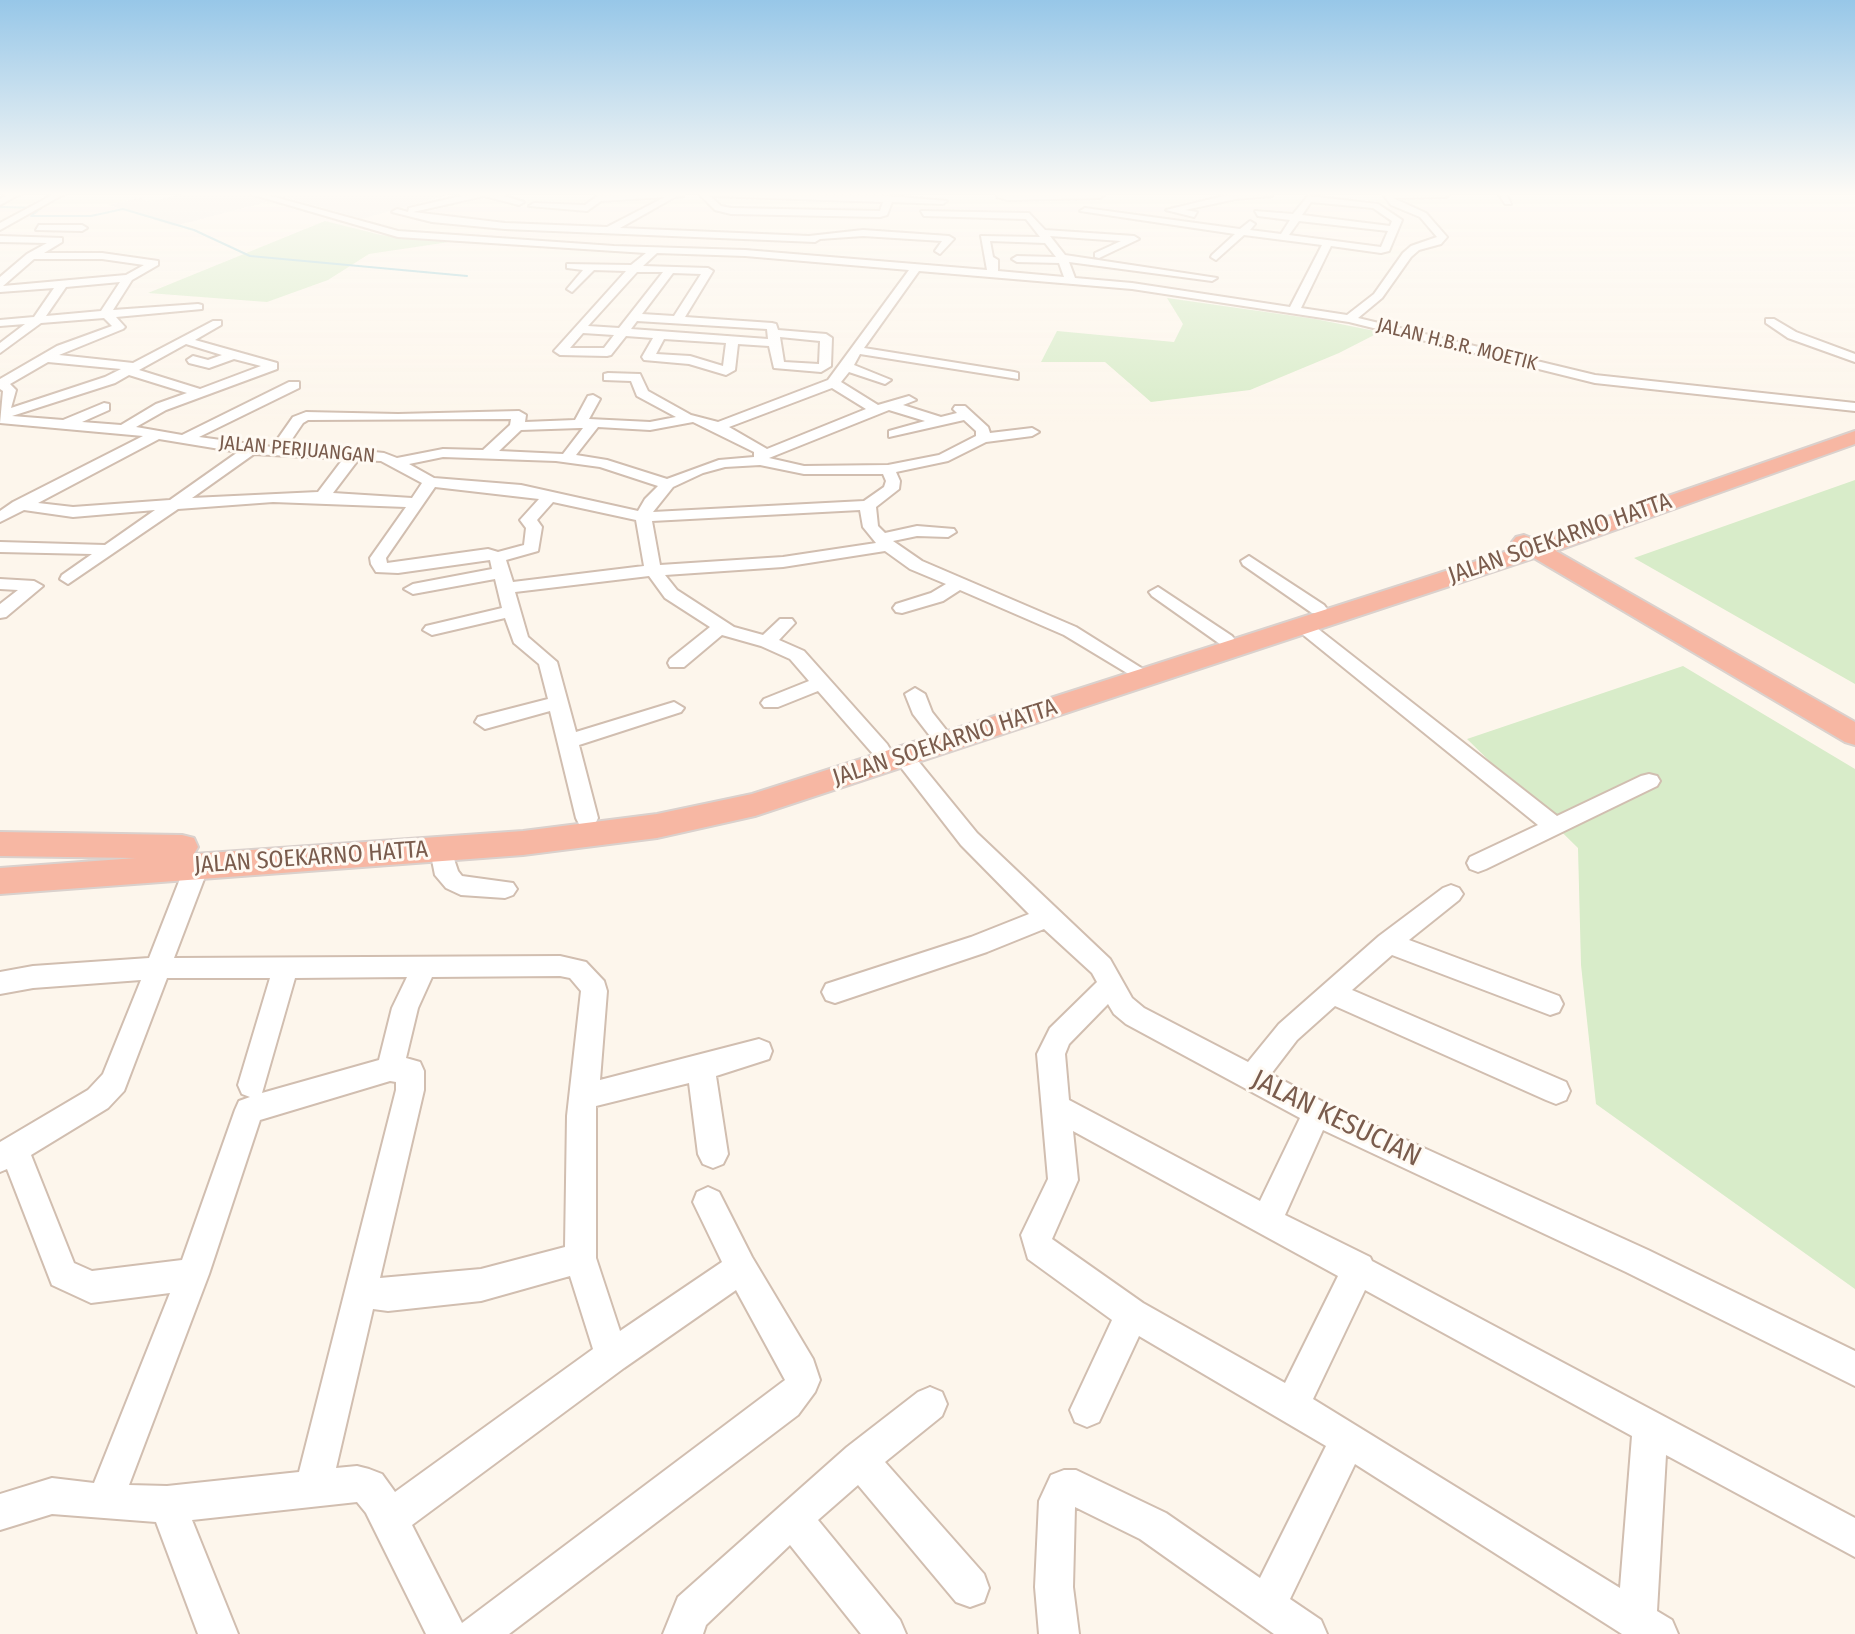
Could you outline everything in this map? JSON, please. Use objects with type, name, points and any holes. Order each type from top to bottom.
[{"type":"highway","name":"JALAN SOEKARNO HATTA","points":[[0,844],[142,848],[291,844],[649,812],[892,752],[937,731],[1226,640],[1491,563],[1747,461],[1855,427]]},
{"type":"highway","name":"JALAN SOEKARNO HATTA","points":[[0,881],[441,850],[657,826],[755,805],[892,752],[1538,543],[1578,535],[1855,437]]},
{"type":"highway","points":[[1578,535],[1593,575]]},
{"type":"highway","points":[[1538,543],[1855,735]]},
{"type":"highway","points":[[1491,563],[1537,564],[1593,575],[1855,719]]},
{"type":"street","points":[[5,278],[62,284],[128,278],[143,269]]},
{"type":"street","points":[[572,289],[589,269]]},
{"type":"street","points":[[634,269],[632,294],[636,317]]},
{"type":"street","points":[[579,329],[621,332],[698,338],[732,340],[775,338],[826,338],[825,366],[817,369],[779,366],[775,338],[771,326],[678,319],[636,317],[621,332],[605,353],[560,351],[579,329],[671,269]]},
{"type":"street","points":[[676,269],[708,271],[678,319]]},
{"type":"street","points":[[718,427],[833,383],[915,269]]},
{"type":"street","name":"JALAN H.B.R. MOETIK","points":[[918,269],[1132,286],[1349,319],[1595,379],[1855,407]]},
{"type":"street","points":[[992,269],[992,276]]},
{"type":"street","points":[[1066,269],[1071,280]]},
{"type":"street","points":[[1132,286],[1141,269]]},
{"type":"street","points":[[1156,269],[1212,278]]},
{"type":"street","points":[[1294,310],[1311,269]]},
{"type":"street","points":[[1349,319],[1378,296],[1396,269]]},
{"type":"street","points":[[5,278],[96,271]]},
{"type":"street","points":[[106,313],[128,278]]},
{"type":"street","points":[[0,349],[36,322],[62,284]]},
{"type":"street","points":[[632,294],[664,295]]},
{"type":"street","points":[[677,296],[691,297]]},
{"type":"street","points":[[106,313],[120,325]]},
{"type":"street","points":[[1,418],[134,369],[217,324],[197,313],[106,313],[2,324]]},
{"type":"street","points":[[1,418],[10,390],[1,384],[46,358],[120,325],[161,321]]},
{"type":"street","points":[[1770,321],[1792,335],[1855,358]]},
{"type":"street","points":[[660,335],[647,357],[690,360],[728,371],[732,340]]},
{"type":"street","points":[[690,360],[698,338]]},
{"type":"street","points":[[123,429],[161,407],[273,366],[187,341]]},
{"type":"street","points":[[856,350],[1014,376]]},
{"type":"street","points":[[193,360],[209,364],[235,354]]},
{"type":"street","points":[[46,358],[134,369],[200,393]]},
{"type":"street","points":[[847,367],[885,380]]},
{"type":"street","points":[[608,377],[636,377],[642,393],[687,418],[718,427],[760,449],[761,459]]},
{"type":"street","points":[[833,383],[882,408],[940,421]]},
{"type":"street","points":[[186,438],[294,385]]},
{"type":"street","points":[[567,458],[587,424],[593,399]]},
{"type":"street","points":[[653,570],[643,517],[650,502],[668,484],[711,466],[761,459],[882,408],[909,400]]},
{"type":"street","points":[[63,425],[104,407]]},
{"type":"street","points":[[894,434],[964,412],[983,430],[983,438]]},
{"type":"street","points":[[276,451],[298,420],[306,416],[434,417],[512,413],[520,417],[517,426],[486,455]]},
{"type":"street","points":[[432,454],[434,417]]},
{"type":"street","name":"JALAN PERJUANGAN","points":[[1,418],[123,429],[251,450],[384,457],[399,462],[431,482],[550,496],[643,517],[868,505]]},
{"type":"street","points":[[517,426],[650,426],[687,418]]},
{"type":"street","points":[[761,459],[804,470],[888,469],[943,458],[983,438],[1032,432]]},
{"type":"street","points":[[0,517],[158,434]]},
{"type":"street","points":[[68,579],[251,450]]},
{"type":"street","points":[[323,497],[355,454]]},
{"type":"street","points":[[399,462],[432,454],[567,458],[613,466],[668,484]]},
{"type":"street","points":[[888,469],[893,485],[868,505],[869,521],[885,543],[916,565],[1070,631],[1134,669]]},
{"type":"street","points":[[0,498],[33,482],[60,484]]},
{"type":"street","points":[[431,482],[378,558],[382,568],[488,554],[503,572],[522,642],[548,662],[587,818]]},
{"type":"street","points":[[503,572],[532,548],[534,527],[528,520],[550,496]]},
{"type":"street","points":[[18,505],[73,512],[240,498],[323,497],[416,503]]},
{"type":"street","points":[[413,589],[503,572],[653,570],[783,562],[885,543],[917,531],[948,532]]},
{"type":"street","points":[[0,547],[107,550]]},
{"type":"street","points":[[1249,561],[1553,825]]},
{"type":"street","name":"JALAN KESUCIAN","points":[[653,570],[681,603],[721,627],[797,655],[892,752],[969,839],[1088,952],[1101,966],[1123,1006],[1135,1016],[1317,1113],[1637,1261],[1855,1369]]},
{"type":"street","points":[[0,584],[34,586],[0,613]]},
{"type":"street","points":[[902,608],[937,597],[957,585]]},
{"type":"street","points":[[1158,592],[1226,640]]},
{"type":"street","points":[[432,630],[512,611]]},
{"type":"street","points":[[767,642],[786,623]]},
{"type":"street","points":[[677,663],[721,627]]},
{"type":"street","points":[[771,703],[822,683]]},
{"type":"street","points":[[915,694],[923,714],[937,731]]},
{"type":"street","points":[[485,722],[557,703]]},
{"type":"street","points":[[568,741],[674,708]]},
{"type":"street","points":[[1478,863],[1649,781]]},
{"type":"street","points":[[441,850],[447,875],[454,882],[461,886],[505,889]]},
{"type":"street","points":[[193,1274],[91,1287],[63,1274],[7,1154],[98,1099],[114,1082],[197,866]]},
{"type":"street","points":[[1251,1079],[1288,1032],[1388,943],[1451,894]]},
{"type":"street","points":[[835,992],[978,945],[1048,917]]},
{"type":"street","points":[[1388,943],[1550,1004]]},
{"type":"street","points":[[0,983],[33,977],[160,968],[560,966],[577,969],[591,981],[594,991],[583,1097],[580,1258],[612,1356]]},
{"type":"street","points":[[252,1085],[285,968]]},
{"type":"street","points":[[390,1069],[405,1008],[424,968]]},
{"type":"street","points":[[1111,984],[1059,1036],[1051,1054],[1063,1180],[1036,1240],[1039,1248],[1132,1314],[1348,1439],[1647,1627]]},
{"type":"street","points":[[1332,993],[1556,1091]]},
{"type":"street","points":[[583,1097],[759,1051]]},
{"type":"street","points":[[701,1068],[713,1154]]},
{"type":"street","points":[[104,1502],[193,1274],[249,1110],[390,1069],[410,1071],[412,1076],[313,1488]]},
{"type":"street","points":[[1056,1107],[1855,1538]]},
{"type":"street","points":[[1267,1220],[1317,1113]]},
{"type":"street","points":[[477,1634],[797,1392],[803,1380],[801,1371],[741,1268],[708,1202]]},
{"type":"street","points":[[361,1292],[388,1295],[481,1285],[580,1258]]},
{"type":"street","points":[[389,1519],[612,1356],[741,1268]]},
{"type":"street","points":[[1291,1408],[1359,1268]]},
{"type":"street","points":[[1087,1410],[1132,1314]]},
{"type":"street","points":[[683,1634],[692,1611],[792,1518],[930,1404]]},
{"type":"street","points":[[1647,1627],[1650,1427]]},
{"type":"street","points":[[1267,1605],[1348,1439]]},
{"type":"street","points":[[860,1460],[970,1588]]},
{"type":"street","points":[[0,1512],[52,1496],[167,1504],[357,1484],[369,1487],[389,1519],[447,1634]]},
{"type":"street","points":[[1059,1634],[1054,1587],[1057,1501],[1064,1488],[1083,1489],[1153,1526],[1307,1634]]},
{"type":"street","points":[[167,1504],[218,1634]]},
{"type":"street","points":[[792,1518],[886,1634]]},
{"type":"green space","points":[[206,269],[345,269],[328,280],[267,302],[148,293]]},
{"type":"green space","points":[[1167,298],[1315,319],[1380,332],[1339,353],[1250,390],[1151,402],[1105,362],[1041,362],[1057,331],[1174,342],[1183,324]]},
{"type":"green space","points":[[1855,480],[1855,684],[1634,558]]},
{"type":"green space","points":[[1683,666],[1855,769],[1855,1289],[1596,1104],[1581,965],[1578,848],[1467,739]]},
{"type":"waterway","points":[[394,269],[467,276]]}]
